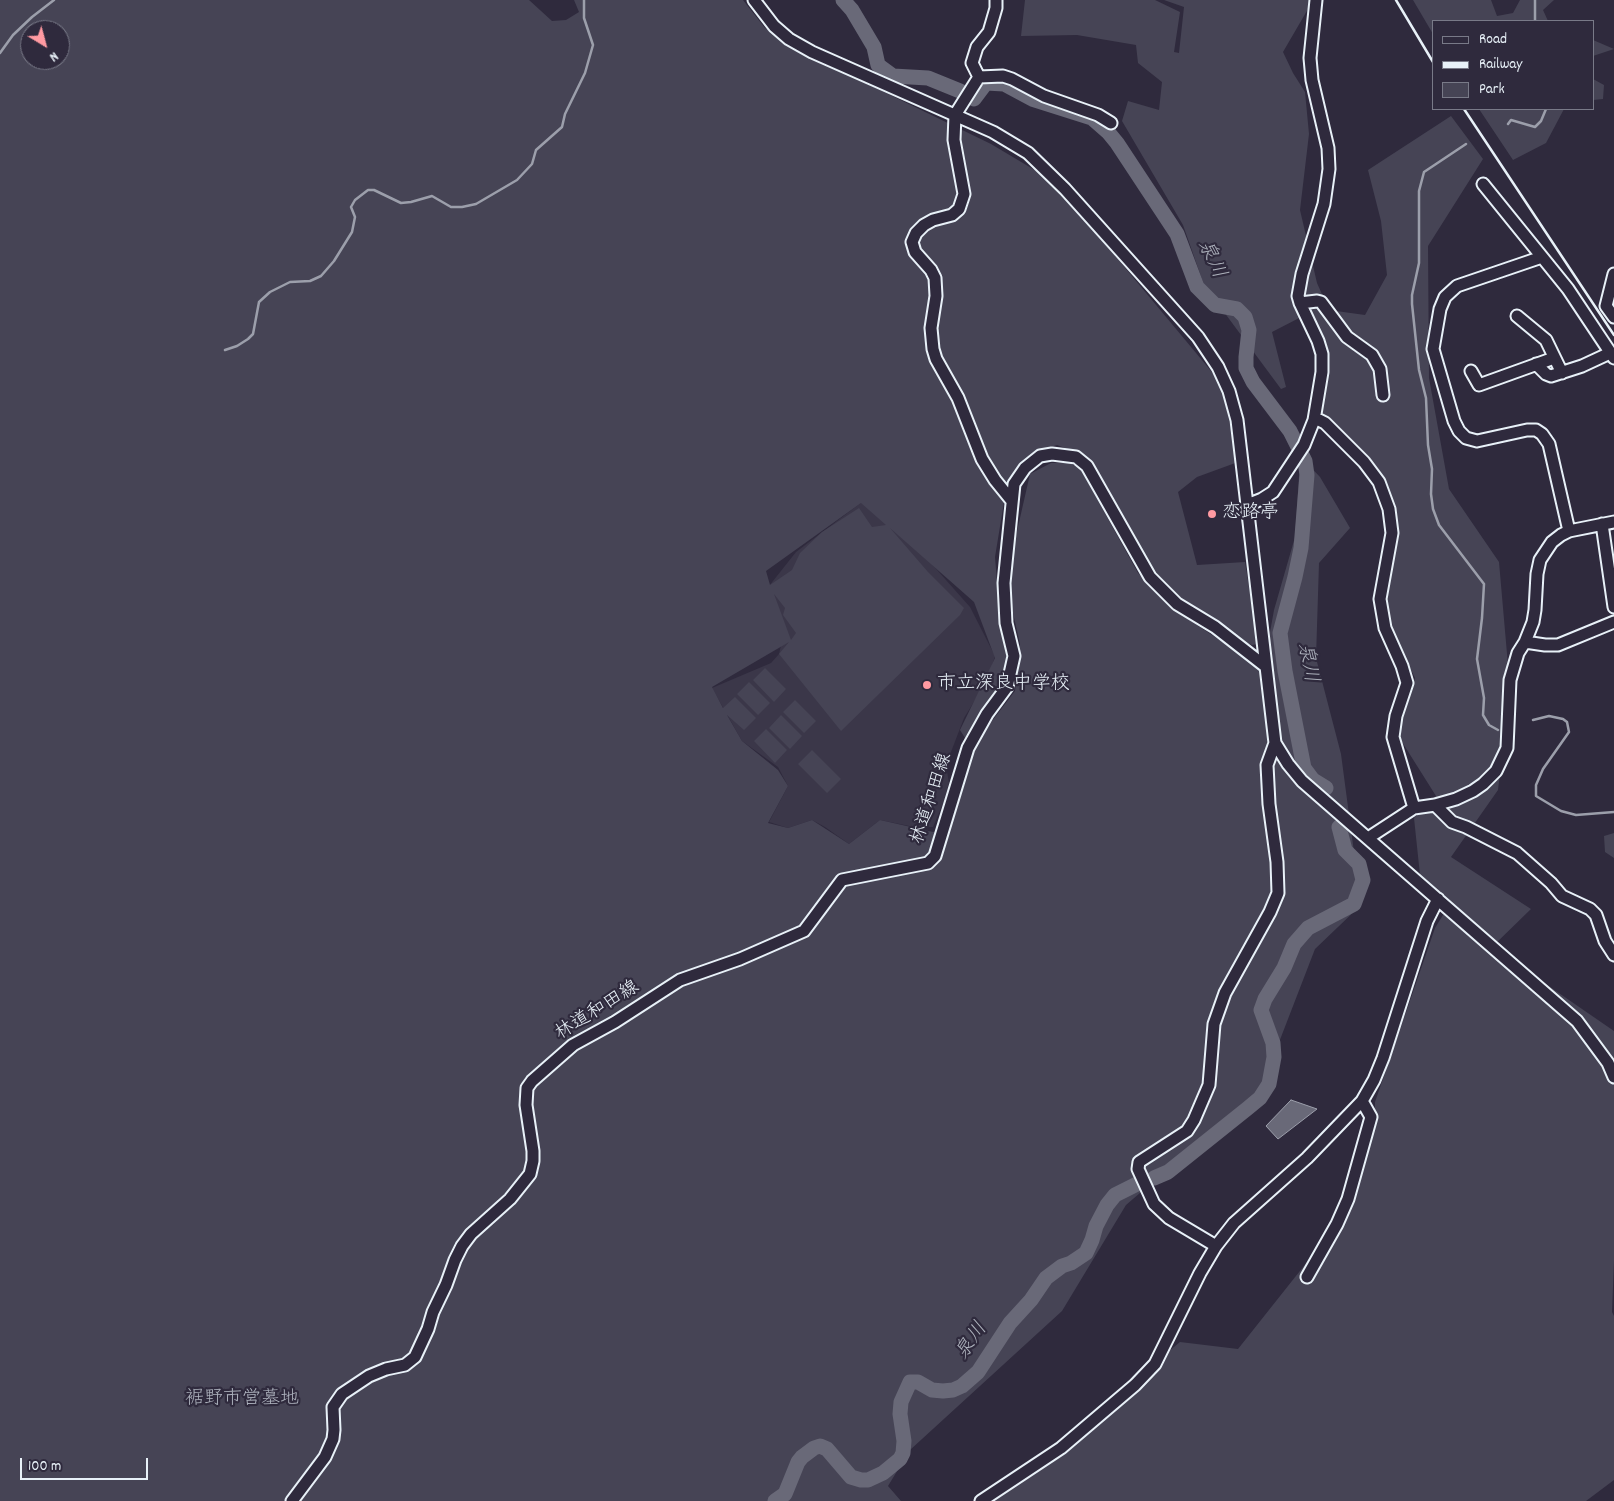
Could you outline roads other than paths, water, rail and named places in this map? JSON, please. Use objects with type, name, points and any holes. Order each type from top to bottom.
[{"type":"street","points":[[754,0],[774,26],[789,40],[955,115],[1012,142],[1028,153],[1044,167],[1198,337],[1218,366],[1229,392],[1237,420],[1275,743],[1288,764],[1302,781],[1577,1021],[1600,1052],[1614,1077]]},
{"type":"street","points":[[979,77],[972,63],[977,47],[989,32],[996,8],[996,0]]},
{"type":"street","points":[[1247,504],[1262,499],[1273,492],[1304,444],[1314,420],[1322,372],[1322,356],[1318,341],[1298,296],[1299,285],[1324,204],[1329,169],[1328,148],[1312,80],[1310,58],[1316,0]]},
{"type":"street","points":[[979,77],[1003,76],[1012,79],[1044,96],[1098,114],[1111,123]]},
{"type":"street","points":[[979,77],[955,115],[954,140],[964,194],[959,209],[952,215],[924,224],[916,232],[912,242],[916,252],[935,278],[936,296],[931,328],[936,359],[958,398],[982,459],[995,480],[1012,500]]},
{"type":"street","points":[[1483,184],[1568,290],[1612,356],[1551,376],[1546,374],[1536,364]]},
{"type":"street","points":[[1542,257],[1457,286],[1444,297],[1433,349],[1454,421],[1459,431],[1466,438],[1477,442],[1527,430],[1536,430],[1542,434],[1549,444],[1569,531]]},
{"type":"street","points":[[1614,274],[1606,306],[1614,317]]},
{"type":"street","points":[[1300,303],[1317,300],[1321,302],[1346,337],[1372,355],[1380,368],[1383,395]]},
{"type":"street","points":[[1517,316],[1546,340],[1562,373]]},
{"type":"street","points":[[1471,371],[1479,385],[1554,358]]},
{"type":"street","points":[[1314,420],[1325,423],[1364,462],[1379,482],[1389,509],[1392,533],[1380,599],[1385,628],[1402,666],[1407,684],[1396,716],[1393,737],[1414,808]]},
{"type":"street","name":"林道和田線","points":[[292,1501],[325,1457],[333,1439],[333,1407],[342,1394],[369,1376],[386,1369],[406,1365],[415,1357],[462,1246],[471,1234],[510,1199],[530,1174],[533,1150],[526,1105],[527,1088],[532,1081],[573,1045],[615,1022],[680,980],[740,959],[804,932],[842,880],[928,863],[935,856],[968,748],[987,714],[1008,687],[1014,656],[1006,623],[1004,583],[1014,484],[1025,468],[1040,456],[1052,454],[1076,457],[1087,466],[1150,577],[1177,604],[1215,627],[1265,666]]},
{"type":"street","points":[[1368,838],[1414,808],[1456,799],[1472,791],[1483,784],[1496,771],[1507,748],[1510,680],[1518,653],[1525,642],[1533,622],[1536,610],[1537,574],[1540,560],[1552,542],[1569,531],[1608,523],[1614,606]]},
{"type":"street","points":[[1525,642],[1558,645],[1614,622]]},
{"type":"street","points":[[1216,1246],[1169,1218],[1154,1204],[1138,1169],[1139,1162],[1187,1131],[1194,1120],[1209,1085],[1214,1024],[1226,993],[1270,912],[1278,893],[1277,862],[1271,820],[1267,765],[1275,743]]},
{"type":"street","points":[[1435,805],[1452,822],[1466,826],[1517,853],[1551,883],[1562,896],[1590,909],[1596,916],[1605,941],[1614,955]]},
{"type":"street","points":[[981,1501],[1061,1448],[1134,1385],[1155,1364],[1200,1273],[1216,1246],[1234,1223],[1307,1158],[1362,1101],[1374,1080],[1383,1058],[1427,921],[1438,899]]},
{"type":"street","points":[[1307,1277],[1337,1224],[1348,1199],[1371,1117],[1362,1101]]},
{"type":"water","points":[[1291,1100],[1317,1109],[1278,1139],[1266,1126]]},
{"type":"waterway","points":[[0,53],[13,35],[54,0]]},
{"type":"waterway","points":[[225,350],[237,346],[253,334],[259,302],[270,292],[290,282],[310,281],[321,276],[334,261],[352,232],[355,217],[351,207],[355,200],[368,190],[374,190],[401,203],[432,196],[451,207],[462,207],[476,204],[517,180],[532,164],[536,150],[562,127],[565,114],[585,73],[593,45],[584,18],[584,0]]},
{"type":"waterway","name":"泉川","points":[[843,0],[852,10],[874,47],[878,65],[893,76],[928,78],[974,99],[986,83],[1004,84],[1032,99],[1092,118],[1117,143],[1177,234],[1197,287],[1215,305],[1237,309],[1245,317],[1249,330],[1246,368],[1253,382],[1290,431],[1305,461],[1307,475],[1301,548],[1280,633],[1285,671],[1304,768],[1313,780],[1326,788]]},
{"type":"waterway","points":[[1535,0],[1535,20]]},
{"type":"waterway","points":[[1508,124],[1511,120],[1535,127],[1541,121],[1546,110]]},
{"type":"waterway","points":[[1466,144],[1424,172],[1419,191],[1419,263],[1412,295],[1412,304],[1419,370],[1426,398],[1428,445],[1432,469],[1431,494],[1433,509],[1439,525],[1484,584],[1477,659],[1484,698],[1483,715],[1489,725],[1498,730]]},
{"type":"waterway","points":[[1533,720],[1549,716],[1563,719],[1567,722],[1569,732],[1543,769],[1536,785],[1536,796],[1561,811],[1576,815],[1614,812]]},
{"type":"waterway","name":"泉川","points":[[1154,1178],[1168,1172],[1248,1108],[1260,1098],[1269,1084],[1274,1057],[1273,1043],[1261,1010],[1265,999],[1284,968],[1294,944],[1308,928],[1354,904],[1363,880],[1359,864],[1345,850],[1339,827]]},
{"type":"waterway","name":"泉川","points":[[775,1501],[785,1494],[798,1462],[814,1448],[820,1446],[827,1449],[851,1477],[861,1480],[868,1480],[883,1473],[900,1459],[903,1453],[904,1441],[900,1414],[901,1402],[910,1382],[918,1382],[932,1390],[943,1391],[953,1390],[962,1386],[978,1372],[1010,1323],[1031,1300],[1046,1278],[1062,1266],[1071,1263],[1086,1253],[1096,1226],[1107,1205],[1115,1195],[1137,1184]]},
{"type":"railway","points":[[1396,0],[1432,60]]},
{"type":"railway","points":[[1465,110],[1614,335]]},
{"type":"place","name":"恋路亭","points":[[1212,514]]},
{"type":"place","name":"市立深良中学校","points":[[927,685]]},
{"type":"park label","name":"裾野市営墓地","points":[[242,1400]]}]
